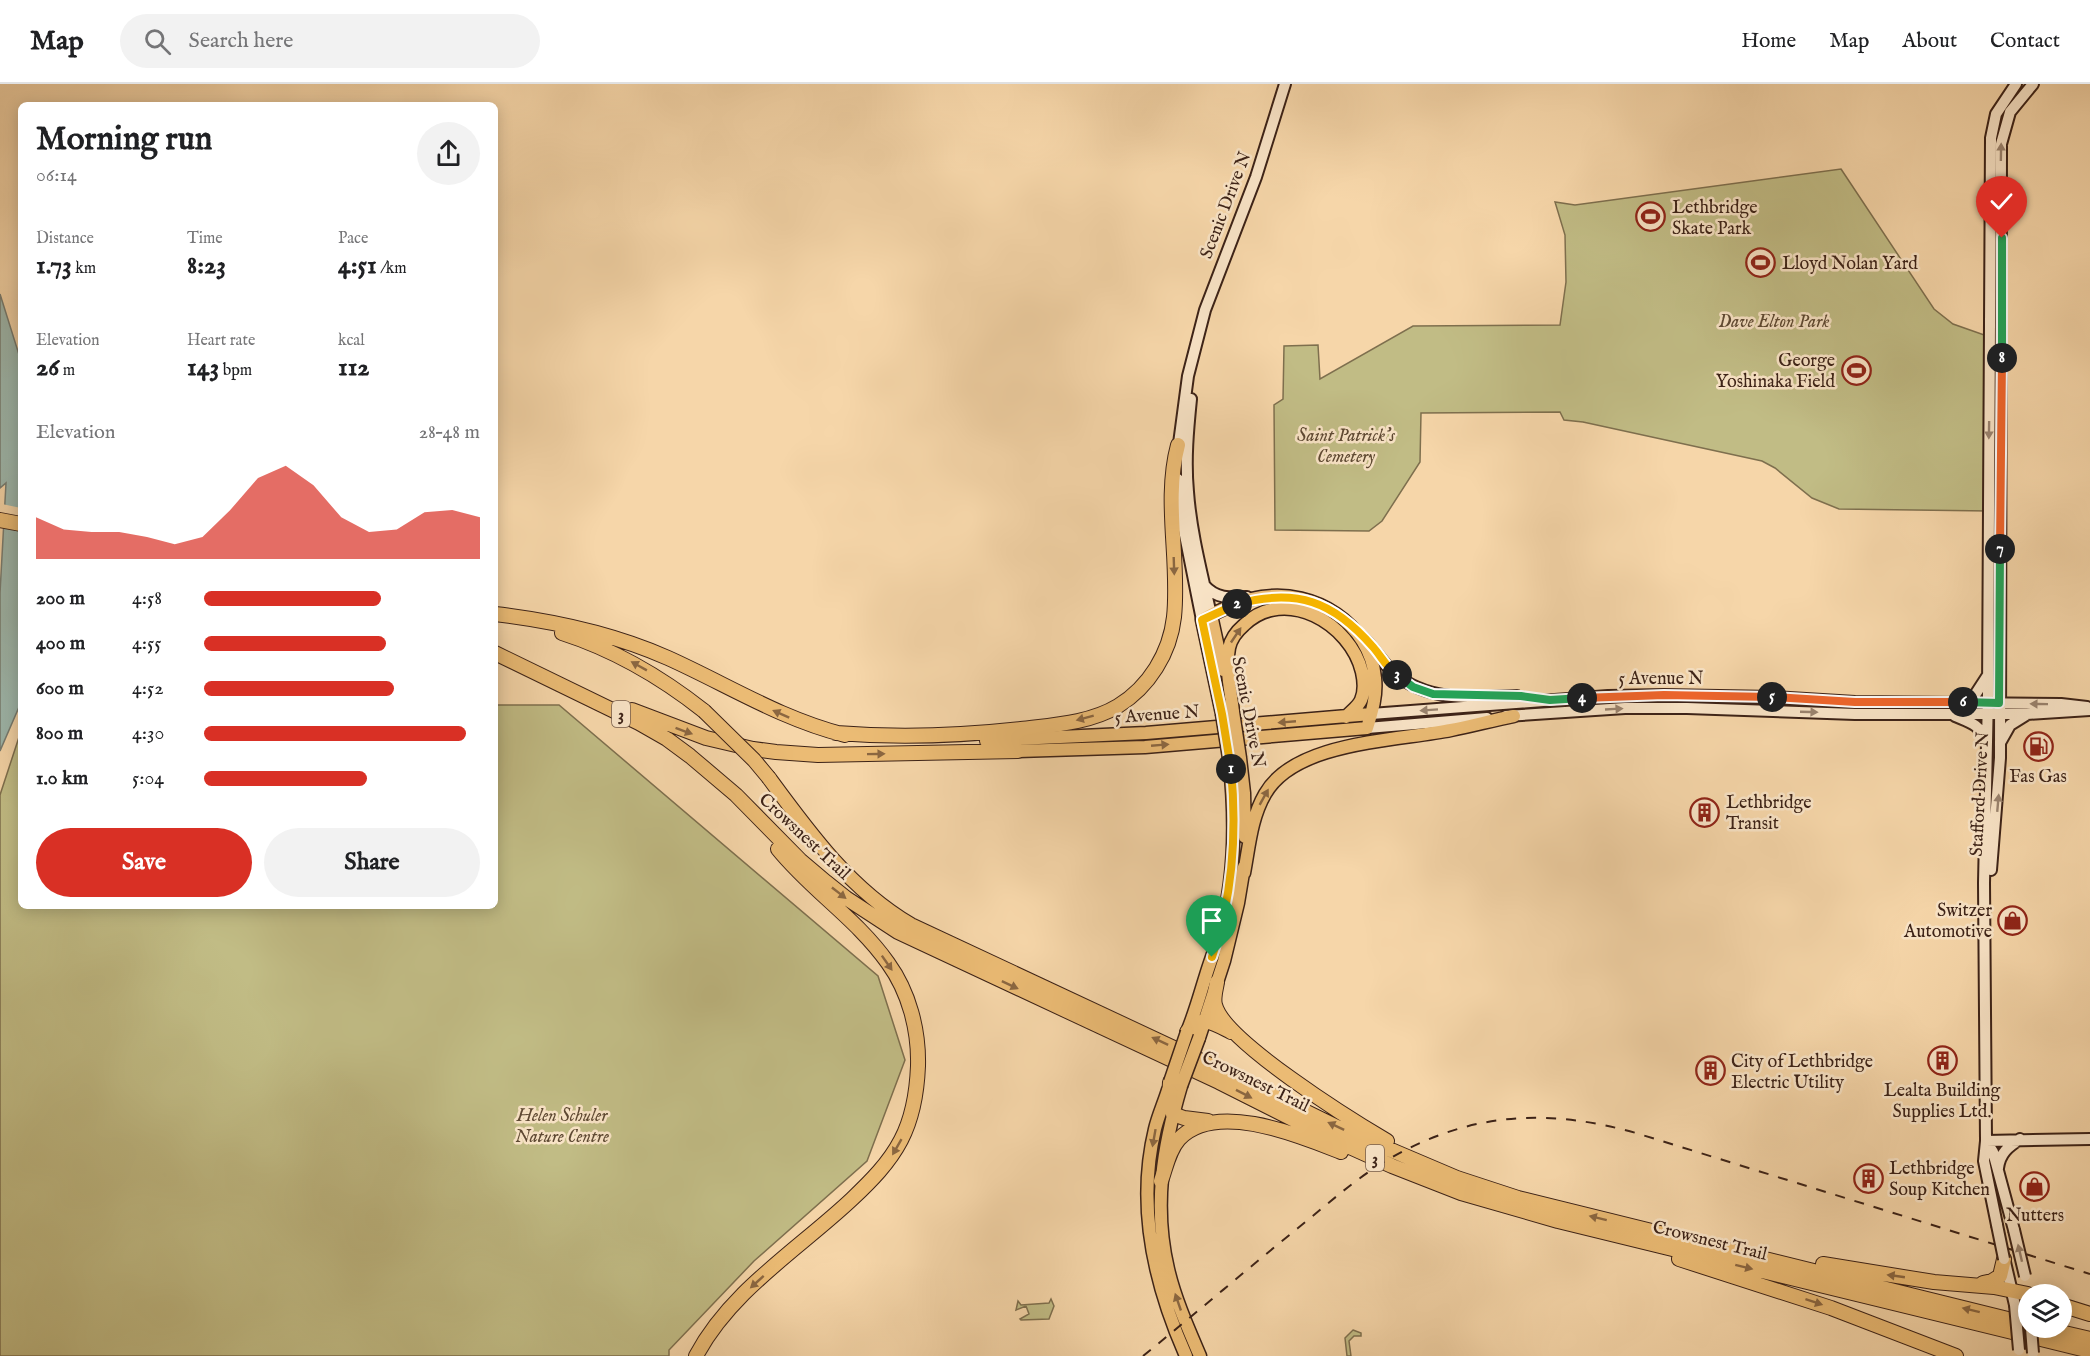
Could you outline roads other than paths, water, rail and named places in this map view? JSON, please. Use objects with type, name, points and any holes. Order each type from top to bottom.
[{"type":"highway","points":[[836,733],[914,737],[1034,727],[1099,715],[1131,697],[1152,674],[1171,633],[1175,603],[1173,473],[1178,445]]},
{"type":"highway","points":[[0,511],[18,514]]},
{"type":"highway","points":[[0,520],[18,523]]},
{"type":"highway","points":[[498,615],[569,627],[637,646],[669,658],[784,716],[862,740],[1018,745]]},
{"type":"highway","name":"Crowsnest Trail","points":[[498,616],[548,628],[622,657],[664,682],[704,711],[754,760],[846,875],[889,912],[939,940],[1223,1071],[1337,1127],[1457,1178],[1518,1198],[2018,1322]]},
{"type":"highway","points":[[498,653],[659,722],[706,738],[753,749],[818,755],[1018,745]]},
{"type":"highway","name":"Crowsnest Trail","points":[[498,653],[667,739],[736,795],[817,875],[846,898],[898,932],[1219,1082],[1332,1139],[1392,1166],[1461,1193],[1558,1221],[2090,1351]]},
{"type":"highway","points":[[696,1356],[708,1336],[736,1302],[878,1173],[902,1139],[916,1097],[918,1057],[914,1022],[889,963],[839,909],[791,865],[736,795]]},
{"type":"highway","points":[[1217,982],[1215,1005],[1238,1036]]},
{"type":"highway","points":[[1193,1035],[1192,1026],[1205,1021],[1212,1022],[1238,1036],[1323,1102],[1356,1123],[1417,1156],[1518,1198]]},
{"type":"highway","points":[[1175,1084],[1169,1101],[1173,1114],[1195,1120],[1274,1128],[1448,1194],[1501,1209],[1558,1221],[1830,1308],[1956,1356]]},
{"type":"highway","points":[[1161,1181],[1170,1155],[1179,1139],[1197,1127],[1228,1123]]},
{"type":"highway","points":[[1633,1227],[1859,1272],[1934,1282],[1975,1284],[2018,1293]]},
{"type":"highway","points":[[1975,1284],[1992,1281],[2000,1276],[2004,1266]]},
{"type":"highway","points":[[2072,1308],[2090,1314]]},
{"type":"highway","points":[[2072,1335],[2090,1339]]},
{"type":"main road","name":"Scenic Drive N","points":[[1205,1021],[1238,903],[1244,873],[1245,816],[1228,713],[1179,497],[1178,445],[1188,376],[1197,339],[1214,283],[1259,169],[1285,84]]},
{"type":"main road","name":"Stafford Drive N","points":[[1986,903],[1998,803],[1999,744],[1989,675],[1991,138],[1996,114],[2016,84]]},
{"type":"main road","name":"Stafford Drive N","points":[[2019,1353],[2015,1305],[2004,1266],[1984,1161],[1986,1141],[1984,1077],[1986,903],[1984,883],[1988,750],[1994,708],[2002,520],[2001,144],[2010,112],[2032,84]]},
{"type":"main road","name":"Scenic Drive N","points":[[1197,339],[1187,434],[1187,489],[1204,585],[1206,618]]},
{"type":"main road","points":[[1204,585],[1210,592],[1222,597],[1297,598],[1312,601],[1337,614],[1371,645],[1394,673],[1424,692],[1441,695],[1521,696],[1550,700]]},
{"type":"main road","points":[[1206,618],[1236,604],[1262,597]]},
{"type":"main road","points":[[1228,713],[1229,646],[1233,637],[1251,618],[1262,612],[1285,610],[1300,611],[1327,621],[1340,632],[1354,652],[1360,664],[1364,690],[1359,704],[1346,717]]},
{"type":"main road","points":[[1357,633],[1374,670],[1375,688],[1367,728]]},
{"type":"main road","points":[[1954,702],[1975,695],[1989,675]]},
{"type":"main road","name":"5 Avenue N","points":[[1018,745],[1608,696],[1722,695],[1855,702],[1954,702],[2026,714],[2090,709]]},
{"type":"main road","name":"5 Avenue N","points":[[1018,745],[1146,747],[1625,708],[1855,714],[1949,714],[1994,708],[2066,704],[2090,709]]},
{"type":"main road","points":[[1949,714],[1980,728],[1988,750]]},
{"type":"main road","points":[[1999,744],[2010,725],[2026,714]]},
{"type":"main road","points":[[1244,873],[1253,825],[1262,800],[1274,782],[1295,765],[1317,755],[1350,747],[1450,730],[1514,716]]},
{"type":"main road","name":"Scenic Drive N","points":[[1186,1356],[1172,1325],[1153,1262],[1148,1221],[1148,1187],[1155,1129],[1193,1035],[1196,1010],[1227,903],[1233,844],[1232,784],[1235,758]]},
{"type":"main road","points":[[1173,1114],[1166,1140],[1161,1181],[1161,1214],[1168,1268],[1183,1317],[1200,1356]]},
{"type":"main road","points":[[1986,1141],[2020,1138],[2090,1139]]},
{"type":"main road","points":[[1998,1171],[2002,1154],[2008,1146],[2020,1138]]},
{"type":"main road","name":"Stafford Drive N","points":[[1986,1141],[1993,1152],[2026,1284]]},
{"type":"main road","points":[[2032,1338],[2033,1355]]},
{"type":"railway","points":[[1143,1356],[1342,1192],[1377,1166],[1419,1143],[1449,1132],[1510,1119],[1571,1120],[1636,1133],[2090,1274]]},
{"type":"place","name":"Lethbridge Skate Park","points":[[1651,217]]},
{"type":"place","name":"Lloyd Nolan Yard","points":[[1761,263]]},
{"type":"place","name":"George Yoshinaka Field","points":[[1856,370]]},
{"type":"place","name":"Fas Gas","points":[[2038,747]]},
{"type":"place","name":"Lethbridge Transit","points":[[1705,812]]},
{"type":"place","name":"Switzer Automotive","points":[[2013,920]]},
{"type":"place","name":"Lealta Building Supplies Ltd.","points":[[1942,1061]]},
{"type":"place","name":"City of Lethbridge Electric Utility","points":[[1710,1071]]},
{"type":"place","name":"Lethbridge Soup Kitchen","points":[[1868,1178]]},
{"type":"place","name":"Nutters","points":[[2035,1186]]},
{"type":"park label","name":"Dave Elton Park","points":[[1774,321]]},
{"type":"park label","name":"Saint Patrick's Cemetery","points":[[1346,445]]},
{"type":"park label","name":"Helen Schuler Nature Centre","points":[[562,1125]]}]
